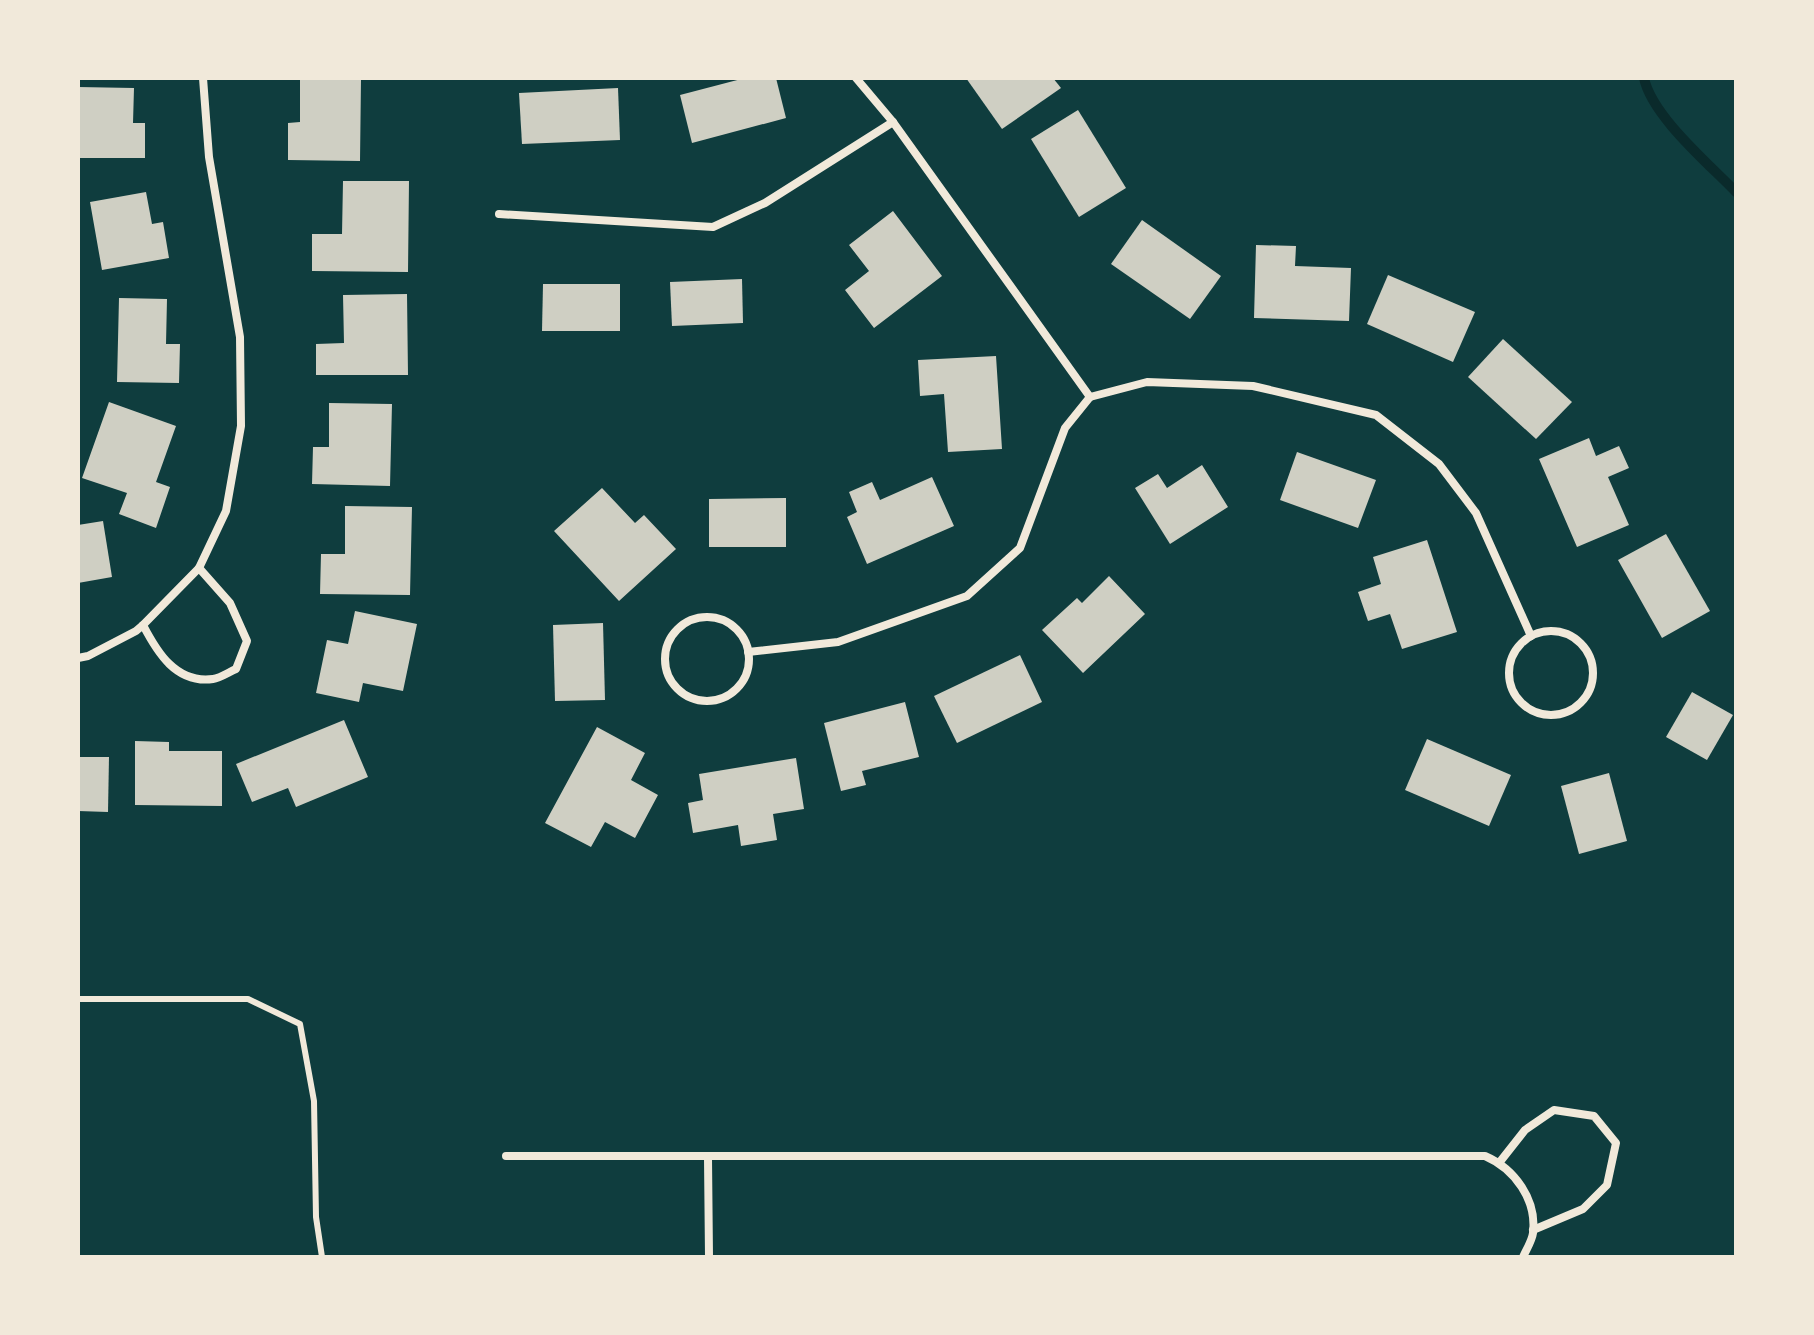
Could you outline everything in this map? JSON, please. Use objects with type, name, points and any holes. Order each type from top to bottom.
[{"type":"street","points":[[78,658],[88,656],[143,625],[199,568],[226,511],[241,426],[240,337],[209,157],[203,78]]},
{"type":"street","points":[[856,78],[893,122],[1090,397]]},
{"type":"street","points":[[499,214],[713,227],[765,203],[893,122]]},
{"type":"street","points":[[748,652],[838,642],[967,596],[1020,548],[1065,428],[1090,397],[1147,382],[1253,386],[1376,415],[1439,464],[1476,513],[1531,636]]},
{"type":"street","points":[[143,625],[167,665],[193,678],[214,679],[236,669],[247,641],[230,603],[199,568]]},
{"type":"street","points":[[702,617],[711,617],[734,626],[742,635],[748,652],[747,670],[742,682],[734,691],[712,700],[700,700],[680,691],[665,666],[666,647],[676,630],[702,617]]},
{"type":"street","points":[[1556,631],[1578,641],[1586,650],[1593,673],[1591,685],[1579,705],[1557,714],[1533,710],[1513,690],[1511,661],[1521,644],[1531,636],[1556,631]]},
{"type":"street","points":[[1499,1163],[1525,1130],[1554,1110],[1594,1116],[1616,1143],[1607,1185],[1583,1209],[1533,1233]]},
{"type":"street","points":[[506,1156],[1485,1156],[1511,1173],[1532,1203],[1533,1233],[1523,1257]]},
{"type":"street","points":[[708,1158],[709,1257]]},
{"type":"lane","points":[[78,999],[248,999],[300,1024],[314,1101],[316,1217],[322,1257]]},
{"type":"building","points":[[745,78],[776,78],[786,118],[692,143],[680,95]]},
{"type":"building","points":[[966,78],[1053,78],[1061,88],[1002,129]]},
{"type":"building","points":[[300,79],[361,79],[360,161],[288,160],[288,123],[300,122]]},
{"type":"building","points":[[78,87],[134,88],[133,123],[145,123],[145,158],[78,158]]},
{"type":"building","points":[[618,88],[620,140],[522,144],[519,93]]},
{"type":"building","points":[[1078,110],[1126,188],[1079,217],[1031,139]]},
{"type":"building","points":[[343,181],[409,181],[408,272],[312,271],[312,234],[342,234]]},
{"type":"building","points":[[146,192],[152,224],[163,222],[169,258],[102,270],[90,202]]},
{"type":"building","points":[[893,211],[942,276],[874,328],[845,290],[869,271],[849,245]]},
{"type":"building","points":[[1142,220],[1221,276],[1190,319],[1111,264]]},
{"type":"building","points":[[1256,245],[1296,246],[1295,266],[1351,268],[1349,321],[1254,318]]},
{"type":"building","points":[[1388,275],[1475,312],[1453,362],[1367,324]]},
{"type":"building","points":[[742,279],[743,323],[672,326],[670,282]]},
{"type":"building","points":[[543,284],[620,284],[620,331],[542,331]]},
{"type":"building","points":[[407,294],[408,375],[316,375],[316,344],[344,343],[343,295]]},
{"type":"building","points":[[119,298],[167,299],[166,344],[180,344],[179,383],[117,382]]},
{"type":"building","points":[[1503,339],[1572,402],[1536,439],[1468,377]]},
{"type":"building","points":[[996,356],[1002,449],[948,452],[944,394],[920,396],[918,360]]},
{"type":"building","points":[[109,402],[176,426],[156,482],[170,487],[156,528],[119,514],[127,493],[82,478]]},
{"type":"building","points":[[329,403],[392,404],[390,486],[312,484],[313,447],[329,447]]},
{"type":"building","points":[[1589,438],[1596,456],[1619,446],[1629,468],[1608,477],[1629,525],[1577,547],[1539,459]]},
{"type":"building","points":[[1297,452],[1376,480],[1358,528],[1280,500]]},
{"type":"building","points":[[1202,465],[1228,507],[1170,544],[1135,488],[1158,474],[1167,488]]},
{"type":"building","points":[[932,477],[954,526],[867,564],[847,517],[857,512],[849,492],[872,482],[880,500]]},
{"type":"building","points":[[602,488],[635,523],[644,515],[676,549],[619,601],[554,531]]},
{"type":"building","points":[[786,498],[786,547],[709,547],[709,499]]},
{"type":"building","points":[[345,506],[412,507],[410,595],[320,594],[321,554],[345,554]]},
{"type":"building","points":[[103,521],[112,577],[78,583],[78,525]]},
{"type":"building","points":[[1666,534],[1710,611],[1662,638],[1618,560]]},
{"type":"building","points":[[1427,540],[1457,632],[1402,649],[1390,614],[1368,621],[1358,592],[1381,584],[1373,557]]},
{"type":"building","points":[[1109,576],[1145,614],[1083,673],[1042,630],[1077,598],[1082,603]]},
{"type":"building","points":[[355,611],[417,624],[403,691],[363,683],[359,702],[316,693],[327,640],[348,644]]},
{"type":"building","points":[[603,623],[605,700],[555,701],[553,625]]},
{"type":"building","points":[[1020,655],[1042,702],[957,743],[934,696]]},
{"type":"building","points":[[1692,692],[1733,715],[1707,760],[1666,737]]},
{"type":"building","points":[[905,702],[919,757],[862,771],[866,785],[841,791],[824,723]]},
{"type":"building","points":[[344,720],[368,777],[296,807],[288,788],[252,802],[236,764]]},
{"type":"building","points":[[597,727],[645,753],[631,780],[658,795],[635,838],[605,822],[591,847],[545,823]]},
{"type":"building","points":[[1427,739],[1511,775],[1489,826],[1405,790]]},
{"type":"building","points":[[135,741],[169,742],[169,751],[222,751],[222,806],[135,805]]},
{"type":"building","points":[[78,757],[109,757],[108,812],[78,811]]},
{"type":"building","points":[[796,758],[804,809],[773,814],[777,840],[741,846],[738,825],[693,833],[688,803],[703,800],[699,774]]},
{"type":"building","points":[[1609,773],[1627,841],[1579,854],[1561,786]]},
{"type":"waterway","points":[[1644,78],[1649,93],[1669,123],[1736,192]]}]
